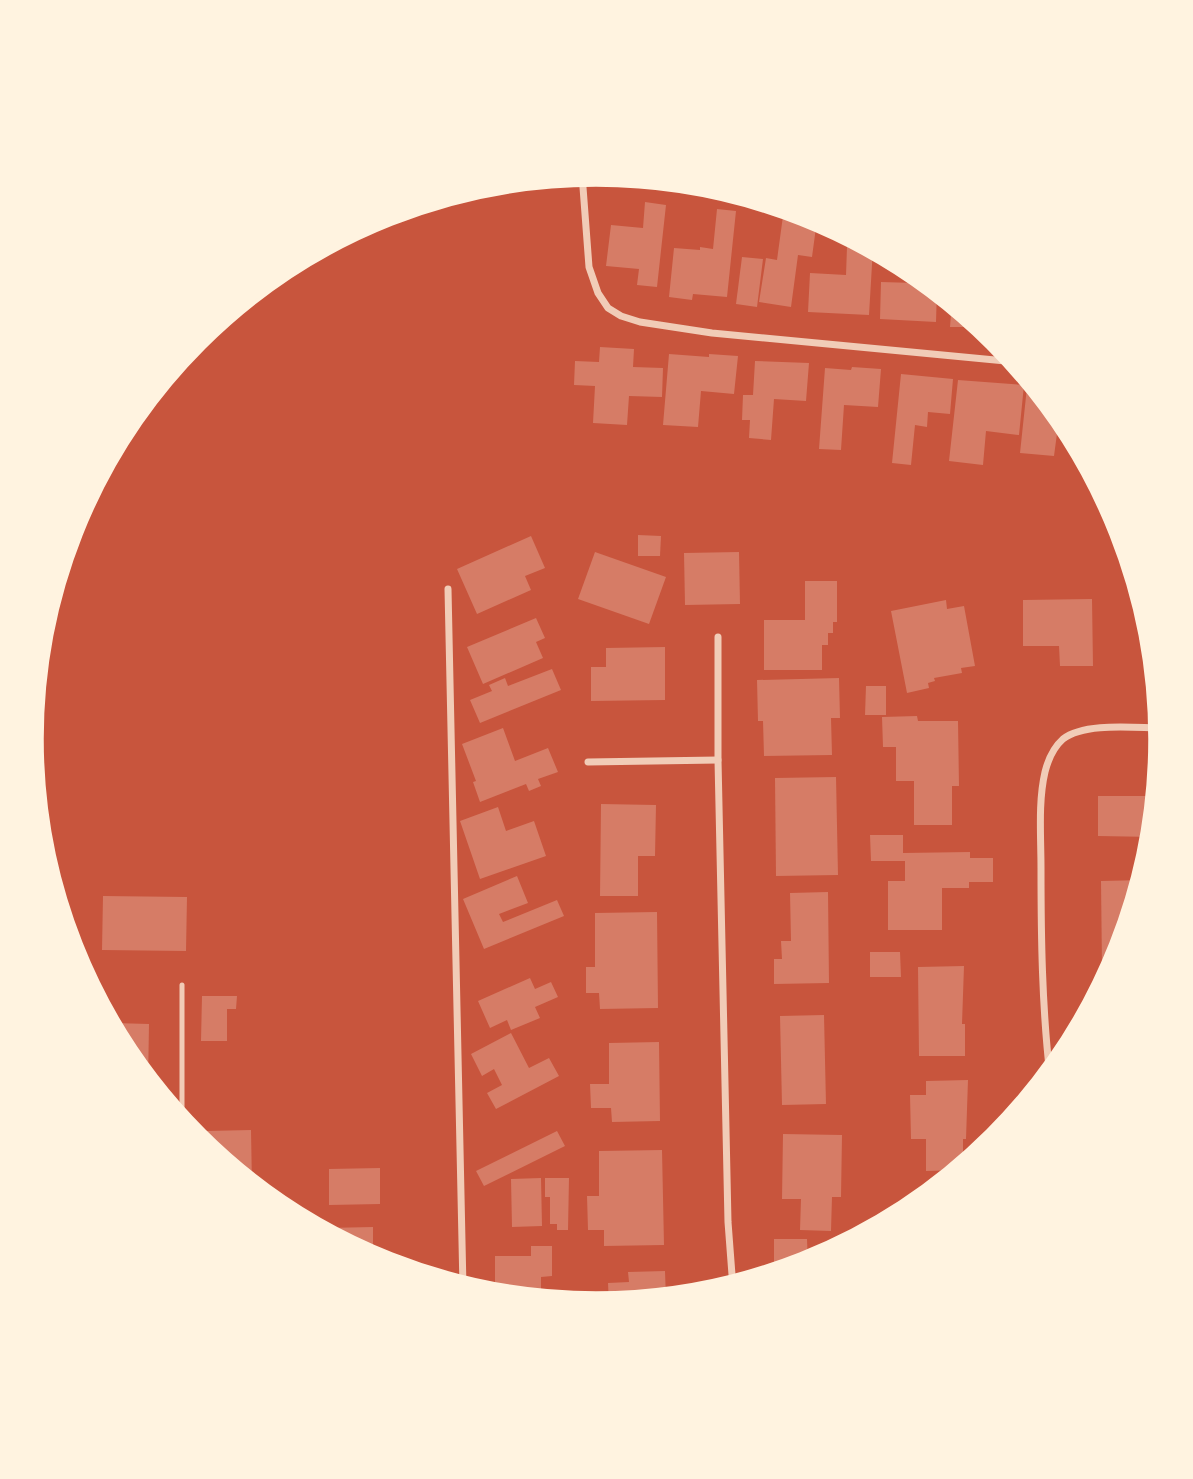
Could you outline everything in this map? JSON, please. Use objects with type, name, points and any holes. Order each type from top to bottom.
[{"type":"street","points":[[583,185],[589,267],[598,293],[608,308],[621,316],[640,322],[712,333],[1001,361]]},
{"type":"street","points":[[448,589],[463,1277]]},
{"type":"street","points":[[718,637],[718,760],[728,1222],[732,1277]]},
{"type":"street","points":[[1049,1060],[1042,981],[1041,814],[1044,774],[1058,745],[1073,733],[1082,730],[1151,728]]},
{"type":"street","points":[[588,762],[718,760]]},
{"type":"lane","points":[[182,985],[182,1107]]},
{"type":"building","points":[[645,202],[666,205],[657,287],[637,285],[639,269],[606,266],[611,225],[643,228]]},
{"type":"building","points":[[717,209],[736,211],[727,297],[693,294],[692,300],[669,297],[674,248],[713,249]]},
{"type":"building","points":[[783,217],[816,230],[812,257],[798,255],[791,307],[759,302],[766,258],[777,260]]},
{"type":"building","points":[[847,247],[872,258],[869,315],[808,312],[810,273],[846,275]]},
{"type":"building","points":[[742,257],[763,259],[757,307],[736,304]]},
{"type":"building","points":[[881,282],[911,283],[937,302],[936,322],[880,319]]},
{"type":"building","points":[[951,314],[966,327],[950,327]]},
{"type":"building","points":[[600,347],[634,349],[633,367],[663,368],[662,397],[629,396],[627,425],[593,423],[595,386],[574,385],[575,361],[599,362]]},
{"type":"building","points":[[669,354],[738,356],[734,394],[701,391],[698,427],[663,425]]},
{"type":"building","points":[[755,361],[809,363],[806,401],[774,399],[771,440],[749,438],[750,420],[742,420],[743,395],[753,395]]},
{"type":"building","points":[[852,367],[881,369],[878,407],[844,405],[841,450],[819,449],[825,368],[851,370]]},
{"type":"building","points":[[901,374],[953,379],[950,414],[928,412],[927,427],[915,425],[911,465],[892,463]]},
{"type":"building","points":[[958,380],[1022,385],[1019,435],[986,431],[983,465],[949,461]]},
{"type":"building","points":[[1027,391],[1057,430],[1054,456],[1020,453]]},
{"type":"building","points":[[638,535],[661,536],[660,556],[638,556]]},
{"type":"building","points":[[531,536],[545,568],[525,576],[531,590],[477,614],[457,569]]},
{"type":"building","points":[[595,552],[666,577],[649,624],[578,599]]},
{"type":"building","points":[[739,552],[740,604],[685,605],[684,553]]},
{"type":"building","points":[[805,581],[837,581],[837,622],[833,622],[833,633],[828,633],[828,645],[822,645],[822,670],[764,670],[764,620],[805,620]]},
{"type":"building","points":[[1092,599],[1093,666],[1060,666],[1059,646],[1023,646],[1023,600]]},
{"type":"building","points":[[946,600],[947,609],[964,606],[975,666],[961,668],[962,673],[934,678],[935,681],[928,683],[929,688],[907,693],[891,611]]},
{"type":"building","points":[[536,618],[545,638],[536,642],[543,658],[483,684],[467,647]]},
{"type":"building","points":[[665,647],[665,700],[591,701],[591,667],[606,667],[606,648]]},
{"type":"building","points":[[552,669],[561,690],[480,723],[470,700],[492,691],[489,685],[505,678],[508,686]]},
{"type":"building","points":[[839,678],[840,718],[831,718],[832,755],[764,756],[763,721],[758,721],[757,680]]},
{"type":"building","points":[[866,686],[886,686],[886,715],[865,715]]},
{"type":"building","points":[[917,716],[918,721],[958,721],[959,786],[952,786],[952,825],[914,825],[914,781],[896,781],[896,747],[883,747],[882,717]]},
{"type":"building","points":[[503,728],[515,761],[548,748],[558,772],[538,779],[541,786],[529,791],[526,784],[480,802],[473,782],[476,781],[462,744]]},
{"type":"building","points":[[836,777],[838,875],[776,876],[775,778]]},
{"type":"building","points":[[1098,796],[1148,796],[1142,837],[1098,836]]},
{"type":"building","points":[[601,804],[656,805],[655,856],[638,856],[638,896],[600,896]]},
{"type":"building","points":[[498,807],[506,831],[534,821],[546,856],[480,879],[460,821]]},
{"type":"building","points":[[870,835],[903,835],[903,853],[970,852],[970,858],[993,858],[993,882],[969,882],[969,888],[942,888],[942,930],[888,930],[888,881],[905,881],[905,861],[871,861]]},
{"type":"building","points":[[517,876],[528,903],[499,914],[503,922],[557,900],[564,916],[484,949],[463,899]]},
{"type":"building","points":[[1133,880],[1122,918],[1102,967],[1101,881]]},
{"type":"building","points":[[828,892],[829,983],[774,984],[774,959],[782,959],[781,941],[791,941],[790,893]]},
{"type":"building","points":[[103,896],[187,897],[186,951],[102,950]]},
{"type":"building","points":[[657,912],[658,1008],[600,1009],[599,993],[586,993],[586,967],[595,967],[595,913]]},
{"type":"building","points":[[870,952],[900,952],[901,977],[870,977]]},
{"type":"building","points":[[964,966],[962,1024],[965,1024],[965,1056],[919,1056],[918,967]]},
{"type":"building","points":[[530,978],[535,989],[551,982],[558,997],[535,1007],[540,1018],[511,1030],[507,1020],[490,1028],[478,1001]]},
{"type":"building","points":[[202,996],[237,996],[236,1009],[227,1009],[227,1041],[201,1041]]},
{"type":"building","points":[[824,1015],[826,1104],[782,1105],[780,1016]]},
{"type":"building","points":[[120,1023],[149,1024],[148,1066]]},
{"type":"building","points":[[511,1033],[529,1068],[549,1058],[559,1076],[496,1109],[487,1093],[502,1085],[494,1069],[482,1076],[471,1054]]},
{"type":"building","points":[[659,1042],[660,1121],[612,1122],[611,1108],[591,1108],[590,1084],[609,1084],[609,1043]]},
{"type":"building","points":[[968,1080],[963,1155],[944,1170],[926,1171],[926,1139],[911,1139],[910,1095],[926,1095],[926,1081]]},
{"type":"building","points":[[251,1130],[252,1173],[206,1134],[206,1131]]},
{"type":"building","points":[[557,1131],[565,1146],[484,1186],[476,1171]]},
{"type":"building","points":[[783,1134],[842,1135],[841,1197],[832,1197],[831,1231],[800,1230],[801,1199],[782,1199]]},
{"type":"building","points":[[662,1150],[664,1245],[604,1246],[604,1230],[588,1230],[587,1196],[599,1196],[599,1151]]},
{"type":"building","points":[[380,1168],[380,1204],[329,1205],[329,1169]]},
{"type":"building","points":[[541,1178],[542,1226],[512,1227],[511,1179]]},
{"type":"building","points":[[545,1178],[569,1178],[568,1230],[557,1230],[557,1224],[550,1224],[550,1197],[545,1197]]},
{"type":"building","points":[[373,1227],[373,1247],[351,1237],[334,1228]]},
{"type":"building","points":[[774,1239],[807,1239],[808,1253],[774,1265]]},
{"type":"building","points":[[531,1246],[552,1246],[552,1276],[541,1277],[541,1291],[495,1284],[495,1256],[531,1256]]},
{"type":"building","points":[[665,1271],[666,1289],[608,1294],[608,1283],[629,1282],[628,1272]]}]
